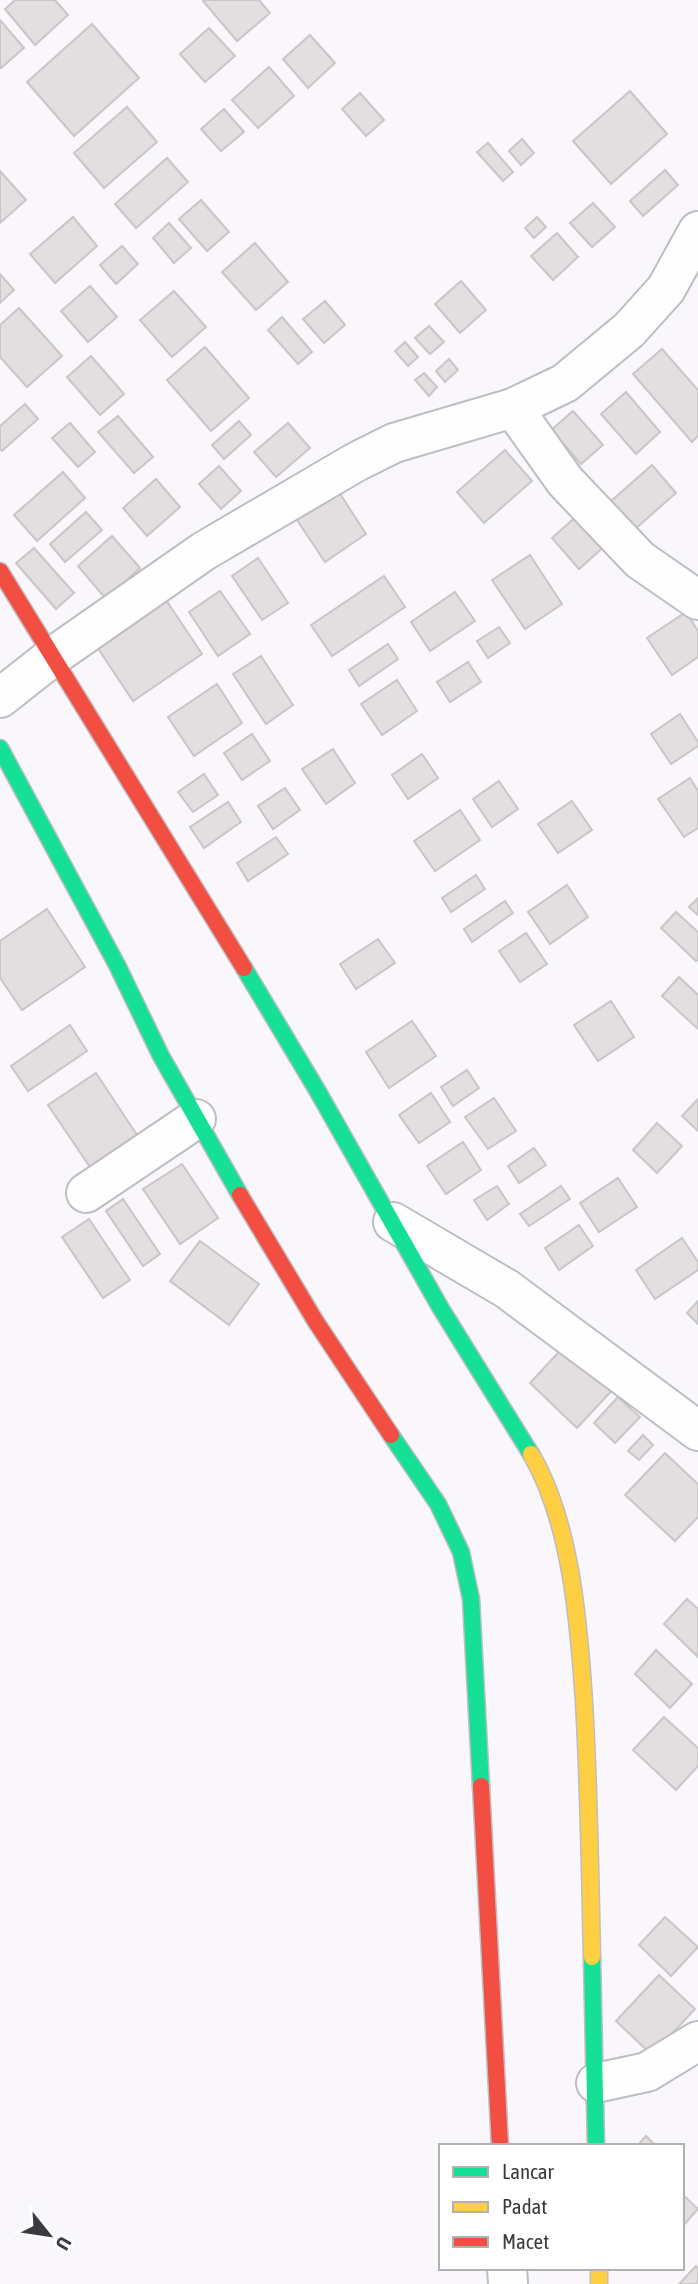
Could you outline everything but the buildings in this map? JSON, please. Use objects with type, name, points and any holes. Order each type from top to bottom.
[{"type":"main road","points":[[0,572],[50,659],[191,878],[440,1307],[541,1471],[566,1549],[580,1638],[586,1742],[596,2144]]},
{"type":"main road","points":[[0,748],[196,1119],[316,1322],[438,1504],[461,1552],[471,1598],[500,2144]]},
{"type":"street","points":[[0,698],[50,659],[204,551],[356,462],[394,443],[513,408],[565,383],[629,330],[666,289],[698,231]]},
{"type":"street","points":[[513,408],[565,481],[640,560],[698,600]]},
{"type":"street","points":[[86,1193],[196,1119]]},
{"type":"street","points":[[393,1222],[507,1289],[698,1431]]},
{"type":"street","points":[[596,2082],[647,2072],[698,2042]]},
{"type":"traffic: fast","points":[[0,748],[117,965],[161,1056],[240,1195]]},
{"type":"traffic: fast","points":[[244,968],[317,1090],[440,1307],[531,1454]]},
{"type":"traffic: fast","points":[[391,1435],[438,1504],[461,1552],[471,1599],[481,1786]]},
{"type":"traffic: fast","points":[[592,1957],[596,2144]]},
{"type":"traffic: slow","points":[[531,1454],[545,1481],[555,1510],[576,1607],[586,1734],[592,1957]]},
{"type":"traffic: slow","points":[[599,2270],[599,2284]]},
{"type":"traffic: jam","points":[[0,571],[244,968]]},
{"type":"traffic: jam","points":[[240,1195],[316,1322],[391,1435]]},
{"type":"traffic: jam","points":[[481,1786],[500,2144]]}]
